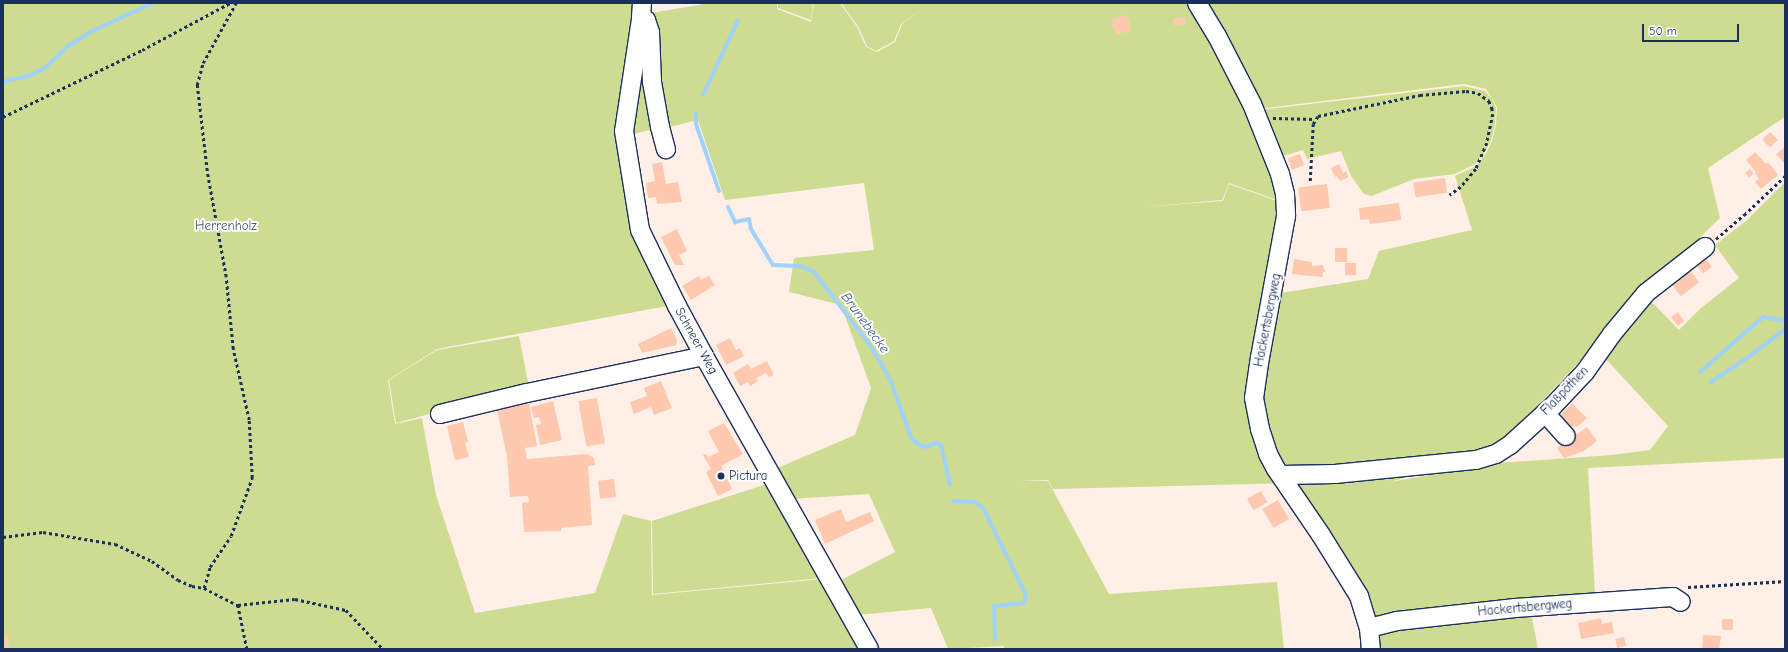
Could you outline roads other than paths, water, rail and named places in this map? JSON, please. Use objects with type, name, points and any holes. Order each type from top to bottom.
[{"type":"street","name":"Hackertsbergweg","points":[[1197,3],[1218,36],[1257,118],[1280,174],[1286,194],[1286,216],[1254,398],[1260,429],[1268,454],[1276,469],[1282,475],[1359,596],[1369,628],[1371,649]]},
{"type":"street","points":[[642,11],[650,32],[652,82],[660,127],[666,149]]},
{"type":"street","name":"Schneer Weg","points":[[642,11],[624,131],[640,230],[677,306],[704,356],[869,649]]},
{"type":"street","name":"Flaßpöthen","points":[[1282,475],[1335,474],[1476,460],[1496,454],[1510,445],[1545,413],[1585,372],[1612,334],[1646,293],[1705,247]]},
{"type":"street","points":[[440,414],[704,356]]},
{"type":"street","points":[[1545,413],[1566,436]]},
{"type":"street","name":"Hackertsbergweg","points":[[1369,628],[1397,621],[1515,608],[1674,597],[1681,602]]},
{"type":"waterway","points":[[3,83],[9,80],[29,76],[45,68],[68,46],[90,32],[153,3]]},
{"type":"waterway","name":"Brunebecke","points":[[703,95],[738,20]]},
{"type":"waterway","name":"Brunebecke","points":[[696,114],[696,124],[719,191]]},
{"type":"waterway","name":"Brunebecke","points":[[728,207],[735,222],[749,219],[751,229],[773,265],[800,266],[814,272],[867,341],[879,360],[891,382],[911,437],[916,443],[925,447],[936,443],[941,445],[950,485]]},
{"type":"waterway","points":[[1700,372],[1763,317],[1785,321]]},
{"type":"waterway","points":[[1711,382],[1750,356],[1785,329]]},
{"type":"waterway","name":"Brunebecke","points":[[954,501],[975,502],[983,508],[1026,595],[1024,603],[994,606],[995,639]]},
{"type":"place","name":"Pictura","points":[[721,476]]},
{"type":"park label","name":"Herrenholz","points":[[226,226]]}]
